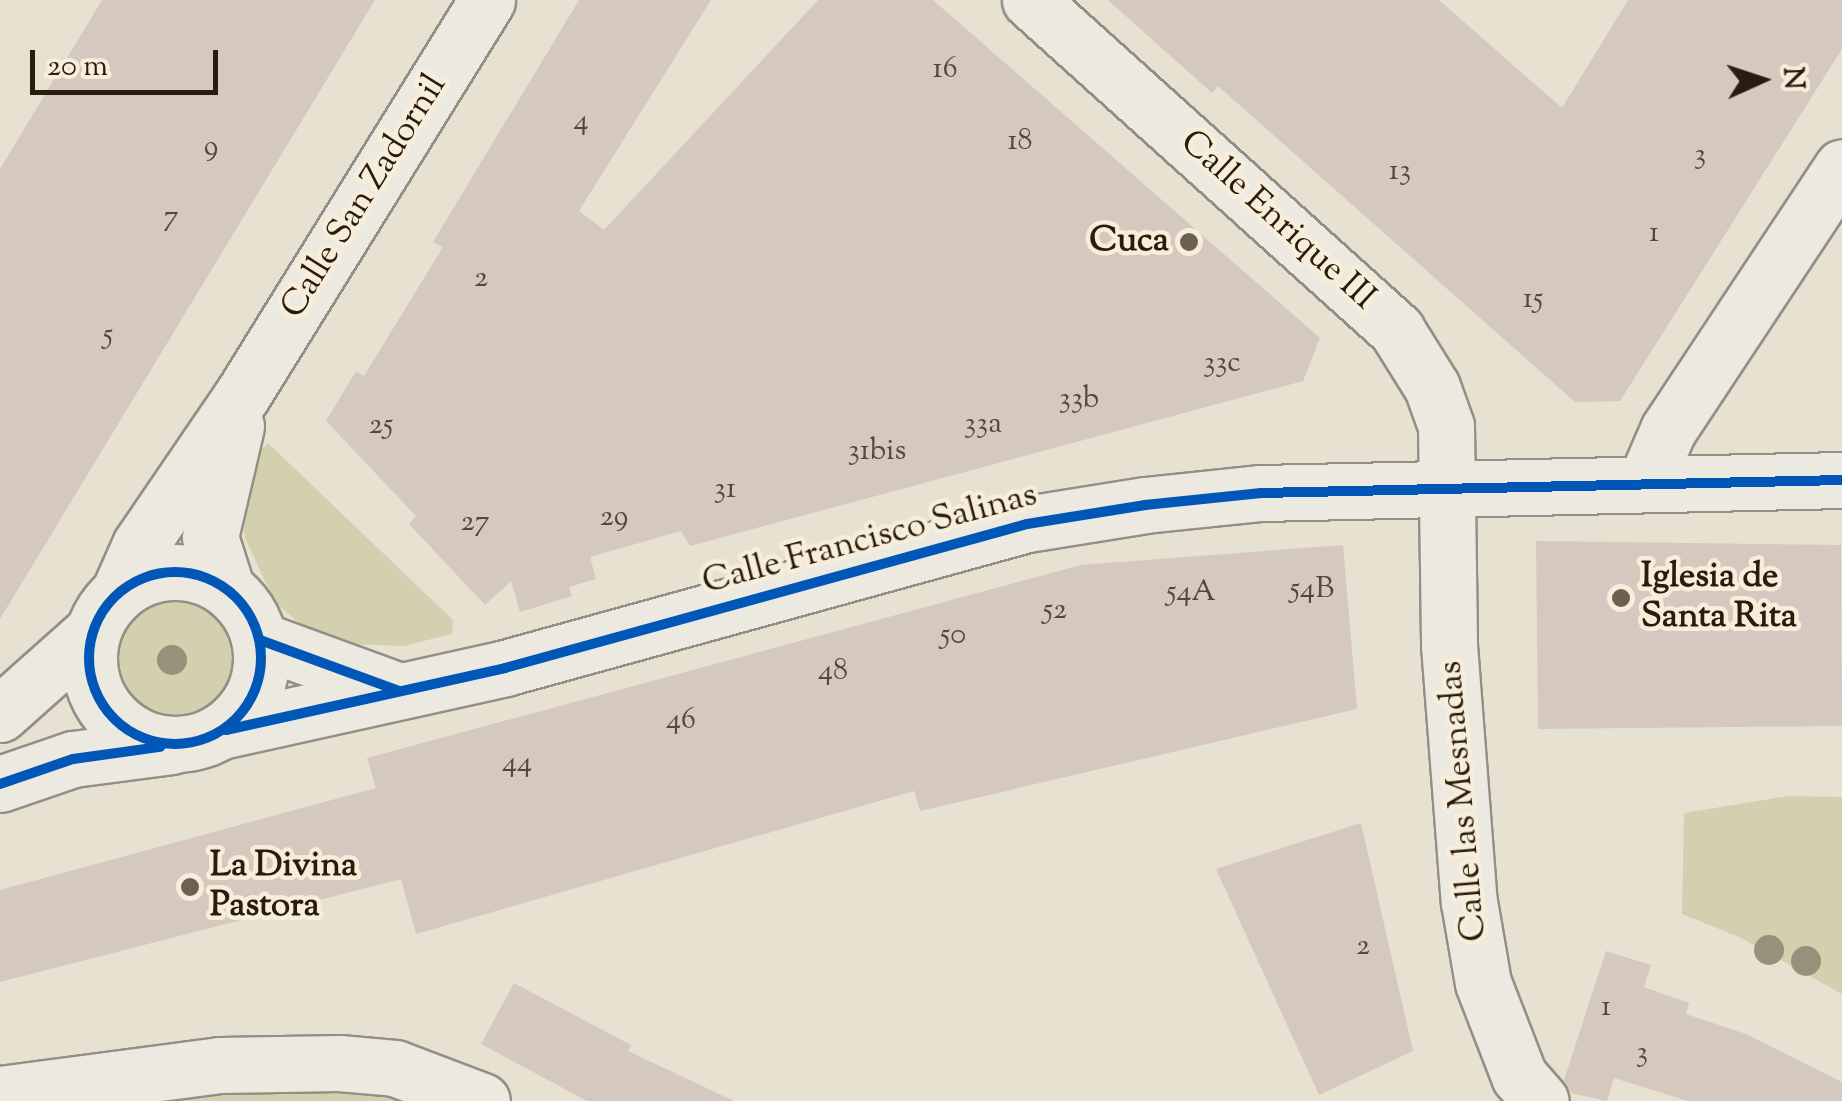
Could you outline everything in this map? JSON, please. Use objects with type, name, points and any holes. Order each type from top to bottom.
[{"type":"street","name":"Calle San Zadornil","points":[[106,611],[140,545],[243,394],[487,0]]},
{"type":"street","name":"Calle Enrique III","points":[[1030,0],[1397,330],[1432,387],[1446,426],[1445,487]]},
{"type":"street","points":[[1645,483],[1668,430],[1842,167]]},
{"type":"street","name":"Calle San Zadornil","points":[[226,587],[210,537],[243,394]]},
{"type":"street","name":"Calle Francisco Salinas","points":[[0,784],[74,759],[200,737],[399,691],[1027,524],[1262,492],[1842,480]]},
{"type":"street","name":"Calle las Mesnadas","points":[[1445,487],[1449,644],[1469,902],[1484,984],[1520,1076],[1541,1101]]},
{"type":"street","points":[[0,714],[106,611],[170,570],[198,573],[226,587],[248,610],[260,640],[257,689],[200,737],[131,733],[100,700],[91,678],[106,611]]},
{"type":"street","points":[[260,640],[399,691]]},
{"type":"street","points":[[0,1094],[220,1065],[339,1063],[395,1068],[482,1101]]},
{"type":"shaded area","points":[[268,443],[453,620],[452,634],[404,646],[350,644],[301,625],[275,602],[245,538],[241,503],[253,458]]},
{"type":"shaded area","points":[[176,596],[201,601],[221,615],[235,635],[240,660],[235,685],[221,705],[201,719],[176,724],[151,719],[131,705],[117,685],[112,660],[117,635],[131,615],[151,601]]},
{"type":"shaded area","points":[[1788,796],[1842,797],[1842,994],[1741,938],[1682,914],[1684,813]]},
{"type":"shaded area","points":[[342,1084],[433,1101],[73,1101]]},
{"type":"building","points":[[102,0],[375,0],[0,619],[0,169]]},
{"type":"building","points":[[579,0],[711,0],[579,211],[604,230],[818,0],[933,0],[1320,338],[1303,381],[690,546],[681,531],[590,557],[596,579],[569,587],[572,596],[520,612],[511,581],[485,605],[409,524],[416,516],[326,421],[356,371],[364,376],[443,247],[433,242]]},
{"type":"building","points":[[1108,0],[1439,0],[1562,108],[1628,0],[1842,0],[1842,49],[1620,401],[1575,402],[1218,86],[1212,93]]},
{"type":"building","points":[[1536,541],[1841,545],[1842,726],[1538,729]]},
{"type":"building","points":[[1343,545],[1357,709],[920,811],[914,791],[416,934],[401,879],[0,982],[0,890],[376,788],[367,758],[1081,565]]},
{"type":"building","points":[[1361,823],[1413,1051],[1319,1095],[1216,869]]},
{"type":"building","points":[[1606,951],[1651,965],[1644,987],[1689,1003],[1686,1014],[1746,1034],[1842,1082],[1842,1101],[1688,1101],[1614,1078],[1607,1101],[1571,1093],[1564,1080]]},
{"type":"building","points":[[514,983],[631,1045],[628,1051],[734,1101],[587,1101],[481,1044]]},
{"type":"cycle path","points":[[226,730],[505,668],[1027,524],[1145,505],[1261,493],[1842,480]]},
{"type":"cycle path","points":[[175,572],[208,578],[236,597],[255,625],[261,658],[255,691],[236,719],[208,738],[175,744],[142,738],[114,719],[95,691],[89,658],[95,625],[114,597],[142,578],[175,572]]},
{"type":"cycle path","points":[[260,640],[399,691]]},
{"type":"cycle path","points":[[0,784],[73,759],[160,747]]},
{"type":"place","name":"Cuca","points":[[1189,242]]},
{"type":"place","name":"Iglesia de Santa Rita","points":[[1621,598]]},
{"type":"place","name":"La Divina Pastora","points":[[190,887]]}]
